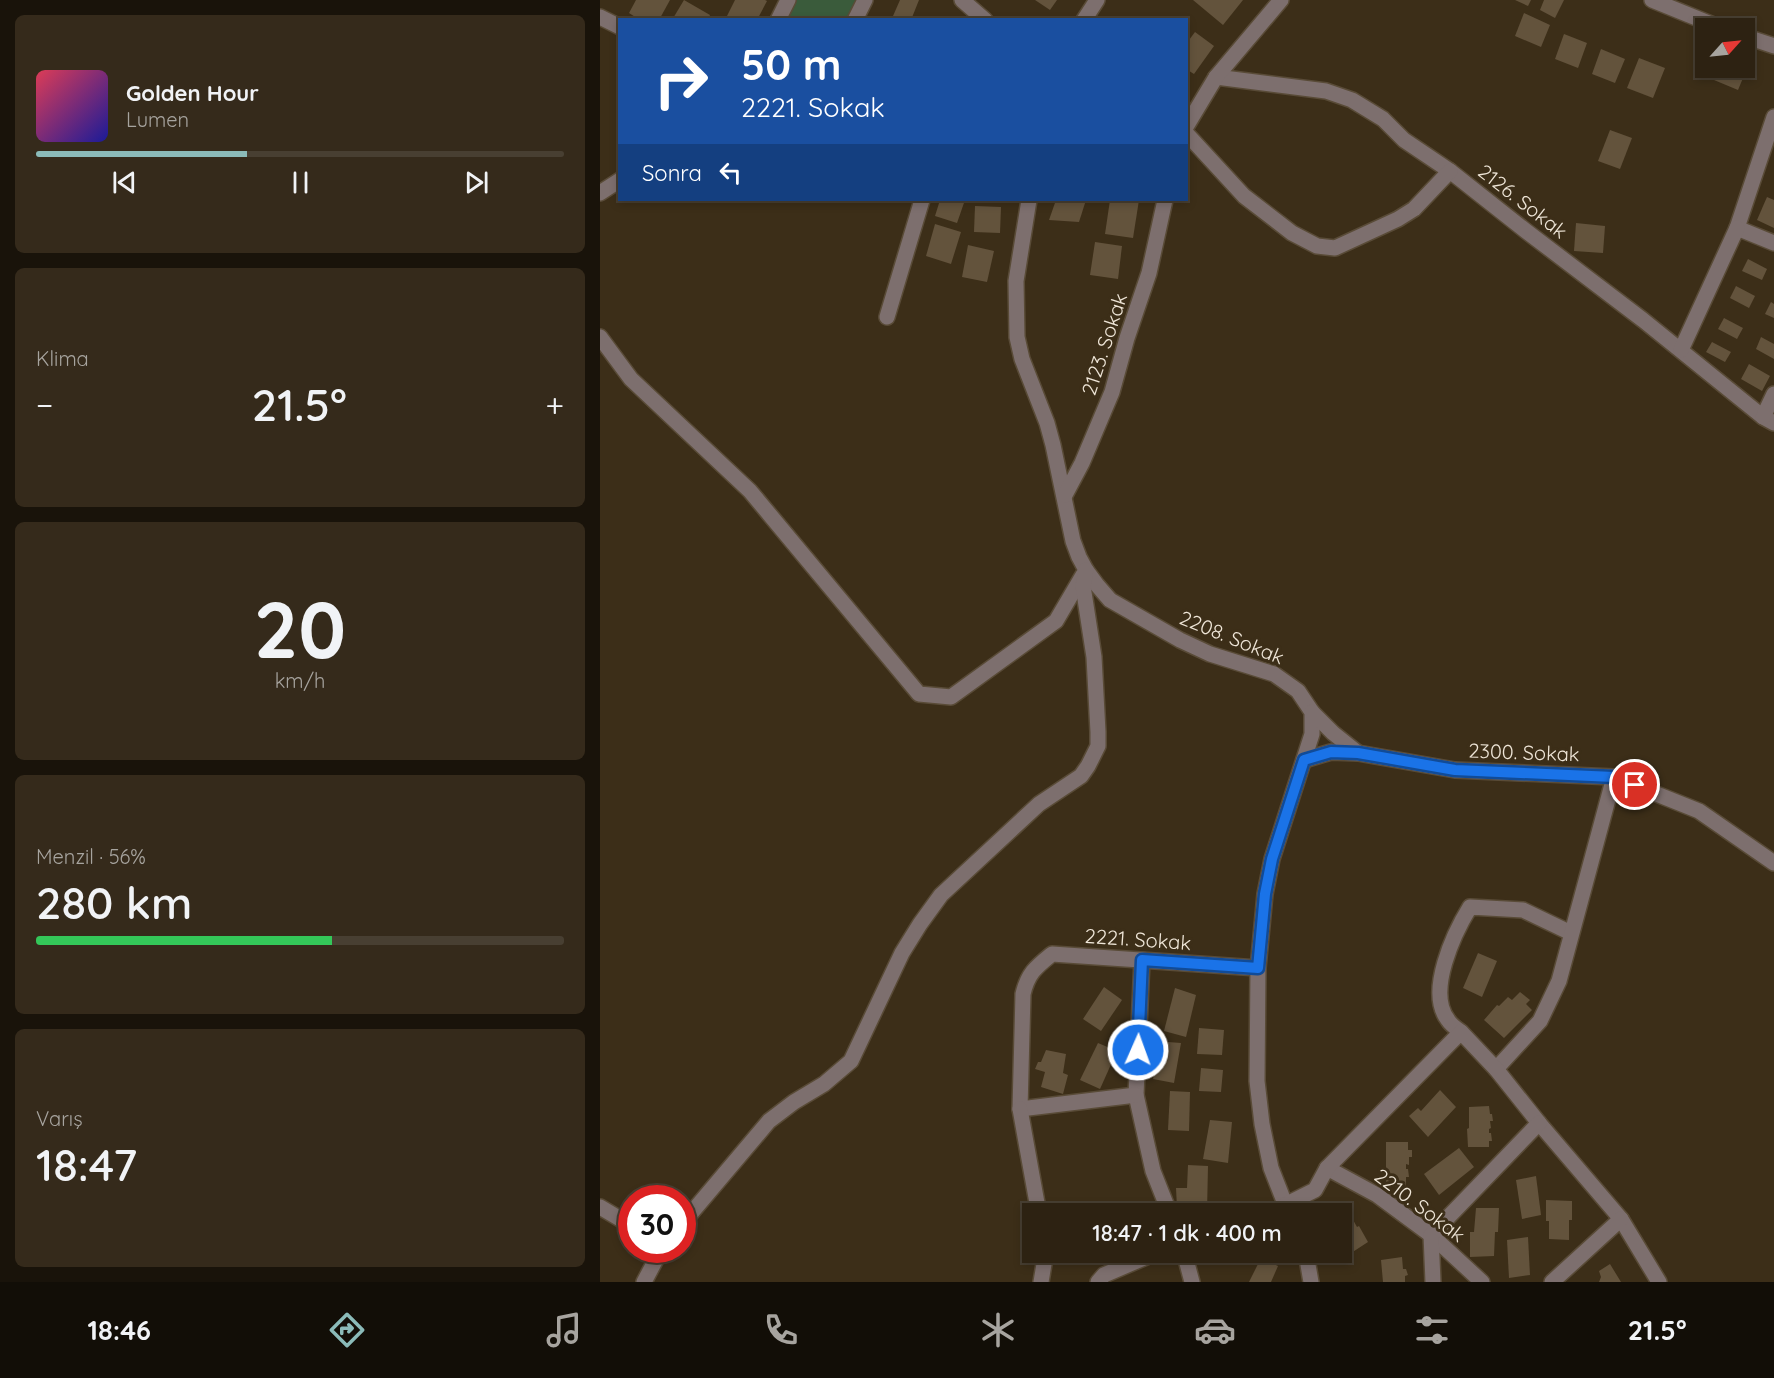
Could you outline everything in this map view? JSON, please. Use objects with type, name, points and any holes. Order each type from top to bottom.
[{"type":"street","points":[[779,18],[788,0]]},
{"type":"street","points":[[856,18],[865,0]]},
{"type":"street","points":[[962,0],[983,18]]},
{"type":"street","points":[[1085,18],[1097,0]]},
{"type":"street","points":[[1188,124],[1216,77],[1281,0]]},
{"type":"street","points":[[1652,0],[1696,18]]},
{"type":"street","points":[[600,17],[618,26]]},
{"type":"street","points":[[1755,40],[1774,46]]},
{"type":"street","name":"2126. Sokak","points":[[1216,77],[1326,91],[1352,100],[1383,119],[1404,140],[1450,171],[1769,420]]},
{"type":"street","points":[[1188,101],[1204,97]]},
{"type":"street","points":[[1681,350],[1737,228],[1774,117]]},
{"type":"street","points":[[1188,135],[1244,196],[1292,233],[1317,246],[1335,248],[1398,219],[1414,209],[1450,171]]},
{"type":"street","points":[[600,194],[618,181]]},
{"type":"street","points":[[887,317],[922,201]]},
{"type":"street","name":"2208. Sokak","points":[[1029,201],[1016,281],[1017,337],[1022,358],[1047,423],[1065,495],[1073,541],[1086,570],[1110,600],[1180,640],[1210,654],[1274,674],[1298,691],[1312,712],[1358,753]]},
{"type":"street","name":"2123. Sokak","points":[[1065,495],[1082,464],[1112,392],[1149,273],[1165,201]]},
{"type":"street","points":[[1737,228],[1774,243]]},
{"type":"street","points":[[600,337],[631,378],[750,490],[919,694],[951,696],[1056,621],[1086,570]]},
{"type":"street","points":[[1769,420],[1774,394]]},
{"type":"street","points":[[696,1207],[769,1121],[794,1102],[824,1084],[851,1061],[902,953],[941,895],[1039,804],[1081,776],[1088,766],[1098,746],[1098,732],[1094,657],[1083,586],[1086,570]]},
{"type":"street","points":[[1285,1203],[1272,1168],[1262,1124],[1258,1092],[1258,968],[1265,894],[1272,859],[1310,739],[1312,712]]},
{"type":"street","points":[[1310,739],[1333,733]]},
{"type":"street","points":[[1310,739],[1331,752]]},
{"type":"street","points":[[1304,760],[1331,752]]},
{"type":"street","name":"2300. Sokak","points":[[1331,752],[1358,753],[1455,770],[1614,777],[1699,811],[1772,857]]},
{"type":"street","points":[[1496,1069],[1540,1021],[1558,981],[1614,777]]},
{"type":"street","points":[[1571,933],[1522,910],[1470,907],[1459,926],[1442,972],[1439,997],[1447,1020],[1496,1069],[1621,1219],[1659,1282]]},
{"type":"street","name":"2221. Sokak","points":[[1020,1109],[1023,994],[1026,980],[1052,954],[1258,968]]},
{"type":"street","points":[[1142,960],[1137,1095],[1153,1171],[1166,1203]]},
{"type":"street","points":[[1296,1203],[1315,1190],[1328,1168],[1461,1032]]},
{"type":"street","points":[[1037,1203],[1020,1109],[1137,1095]]},
{"type":"street","points":[[1433,1282],[1431,1235],[1539,1123]]},
{"type":"street","name":"2210. Sokak","points":[[1328,1168],[1377,1195],[1431,1235],[1482,1282]]},
{"type":"street","points":[[600,1207],[618,1218]]},
{"type":"street","points":[[1552,1282],[1621,1219]]},
{"type":"street","points":[[644,1282],[654,1263]]},
{"type":"street","points":[[1041,1282],[1044,1263]]},
{"type":"street","points":[[1101,1279],[1135,1263]]},
{"type":"street","points":[[1187,1263],[1192,1282]]},
{"type":"street","points":[[1307,1263],[1311,1282]]},
{"type":"green space","points":[[788,0],[865,0],[856,18],[779,18]]},
{"type":"building","points":[[636,0],[670,0],[660,18],[637,18],[629,13]]},
{"type":"building","points":[[684,0],[710,15],[709,18],[673,18]]},
{"type":"building","points":[[735,0],[767,1],[758,18],[726,18]]},
{"type":"building","points":[[900,0],[919,0],[912,18],[893,16]]},
{"type":"building","points":[[1035,0],[1057,0],[1050,10]]},
{"type":"building","points":[[1193,0],[1243,0],[1223,25]]},
{"type":"building","points":[[1515,0],[1531,0],[1528,6]]},
{"type":"building","points":[[1544,0],[1564,0],[1555,18],[1540,10]]},
{"type":"building","points":[[1524,13],[1550,25],[1541,47],[1515,36]]},
{"type":"building","points":[[1195,32],[1214,46],[1194,74],[1188,70],[1188,41]]},
{"type":"building","points":[[1564,34],[1587,43],[1578,68],[1555,59]]},
{"type":"building","points":[[1601,49],[1625,59],[1615,83],[1592,74]]},
{"type":"building","points":[[1639,58],[1665,68],[1653,98],[1627,88]]},
{"type":"building","points":[[1715,78],[1743,78],[1738,90],[1714,80]]},
{"type":"building","points":[[1610,130],[1632,138],[1620,169],[1598,161]]},
{"type":"building","points":[[1767,197],[1774,200],[1774,228],[1757,220]]},
{"type":"building","points":[[940,201],[965,201],[957,223],[935,216]]},
{"type":"building","points":[[1056,201],[1086,201],[1079,222],[1049,220]]},
{"type":"building","points":[[1110,201],[1139,201],[1133,238],[1105,234]]},
{"type":"building","points":[[975,206],[1001,207],[1000,233],[974,232]]},
{"type":"building","points":[[1576,223],[1605,226],[1603,253],[1574,251]]},
{"type":"building","points":[[935,224],[961,232],[951,264],[926,256]]},
{"type":"building","points":[[1095,242],[1122,246],[1118,279],[1090,275]]},
{"type":"building","points":[[968,245],[994,251],[987,282],[962,277]]},
{"type":"building","points":[[1748,259],[1767,269],[1762,280],[1742,271]]},
{"type":"building","points":[[1736,286],[1755,296],[1749,308],[1730,298]]},
{"type":"building","points":[[1771,302],[1774,304],[1774,318],[1765,314]]},
{"type":"building","points":[[1724,318],[1743,328],[1737,339],[1718,329]]},
{"type":"building","points":[[1761,337],[1774,344],[1774,359],[1756,349]]},
{"type":"building","points":[[1712,342],[1731,352],[1725,362],[1706,352]]},
{"type":"building","points":[[1749,364],[1770,376],[1762,391],[1741,379]]},
{"type":"building","points":[[1478,953],[1497,961],[1482,997],[1463,988]]},
{"type":"building","points":[[1104,987],[1122,1000],[1101,1031],[1083,1019]]},
{"type":"building","points":[[1175,988],[1196,995],[1186,1037],[1164,1031]]},
{"type":"building","points":[[1520,992],[1530,1000],[1526,1004],[1532,1010],[1504,1038],[1484,1020],[1497,1005],[1499,1006],[1508,997],[1512,1000]]},
{"type":"building","points":[[1199,1028],[1224,1030],[1222,1055],[1197,1054]]},
{"type":"building","points":[[1155,1041],[1181,1043],[1174,1083],[1153,1079],[1158,1061],[1152,1059]]},
{"type":"building","points":[[1098,1043],[1117,1051],[1100,1089],[1080,1080]]},
{"type":"building","points":[[1046,1050],[1066,1054],[1063,1073],[1068,1075],[1063,1094],[1041,1087],[1045,1072],[1035,1069]]},
{"type":"building","points":[[1201,1068],[1223,1070],[1221,1092],[1199,1091]]},
{"type":"building","points":[[1440,1090],[1456,1107],[1428,1137],[1409,1116],[1418,1108],[1421,1111]]},
{"type":"building","points":[[1170,1091],[1190,1092],[1189,1131],[1168,1130]]},
{"type":"building","points":[[1489,1106],[1493,1121],[1490,1121],[1489,1133],[1491,1133],[1492,1141],[1489,1141],[1489,1147],[1468,1147],[1469,1107]]},
{"type":"building","points":[[1210,1120],[1232,1122],[1228,1163],[1203,1159]]},
{"type":"building","points":[[1386,1142],[1408,1142],[1408,1150],[1412,1150],[1409,1165],[1406,1164],[1409,1177],[1406,1177],[1406,1187],[1386,1187]]},
{"type":"building","points":[[1459,1148],[1474,1167],[1439,1195],[1424,1174]]},
{"type":"building","points":[[1188,1165],[1208,1166],[1207,1203],[1177,1203],[1176,1188],[1187,1188]]},
{"type":"building","points":[[1536,1176],[1541,1215],[1522,1219],[1516,1180]]},
{"type":"building","points":[[1546,1200],[1572,1201],[1569,1240],[1549,1239]]},
{"type":"building","points":[[1476,1208],[1499,1208],[1494,1256],[1470,1257],[1470,1232],[1474,1232]]},
{"type":"building","points":[[1352,1218],[1357,1227],[1359,1226],[1368,1242],[1352,1252]]},
{"type":"building","points":[[1528,1237],[1530,1275],[1509,1278],[1507,1240]]},
{"type":"building","points":[[1402,1257],[1403,1269],[1406,1269],[1408,1275],[1405,1276],[1405,1282],[1383,1282],[1381,1260]]},
{"type":"building","points":[[1258,1263],[1272,1263],[1278,1266],[1271,1282],[1249,1282]]},
{"type":"building","points":[[1610,1264],[1621,1282],[1599,1282],[1601,1277],[1599,1271]]},
{"type":"route","points":[[1138,1050],[1142,960],[1258,968],[1265,894],[1272,859],[1304,760],[1331,752],[1358,753],[1455,770],[1614,777],[1635,785]]}]
